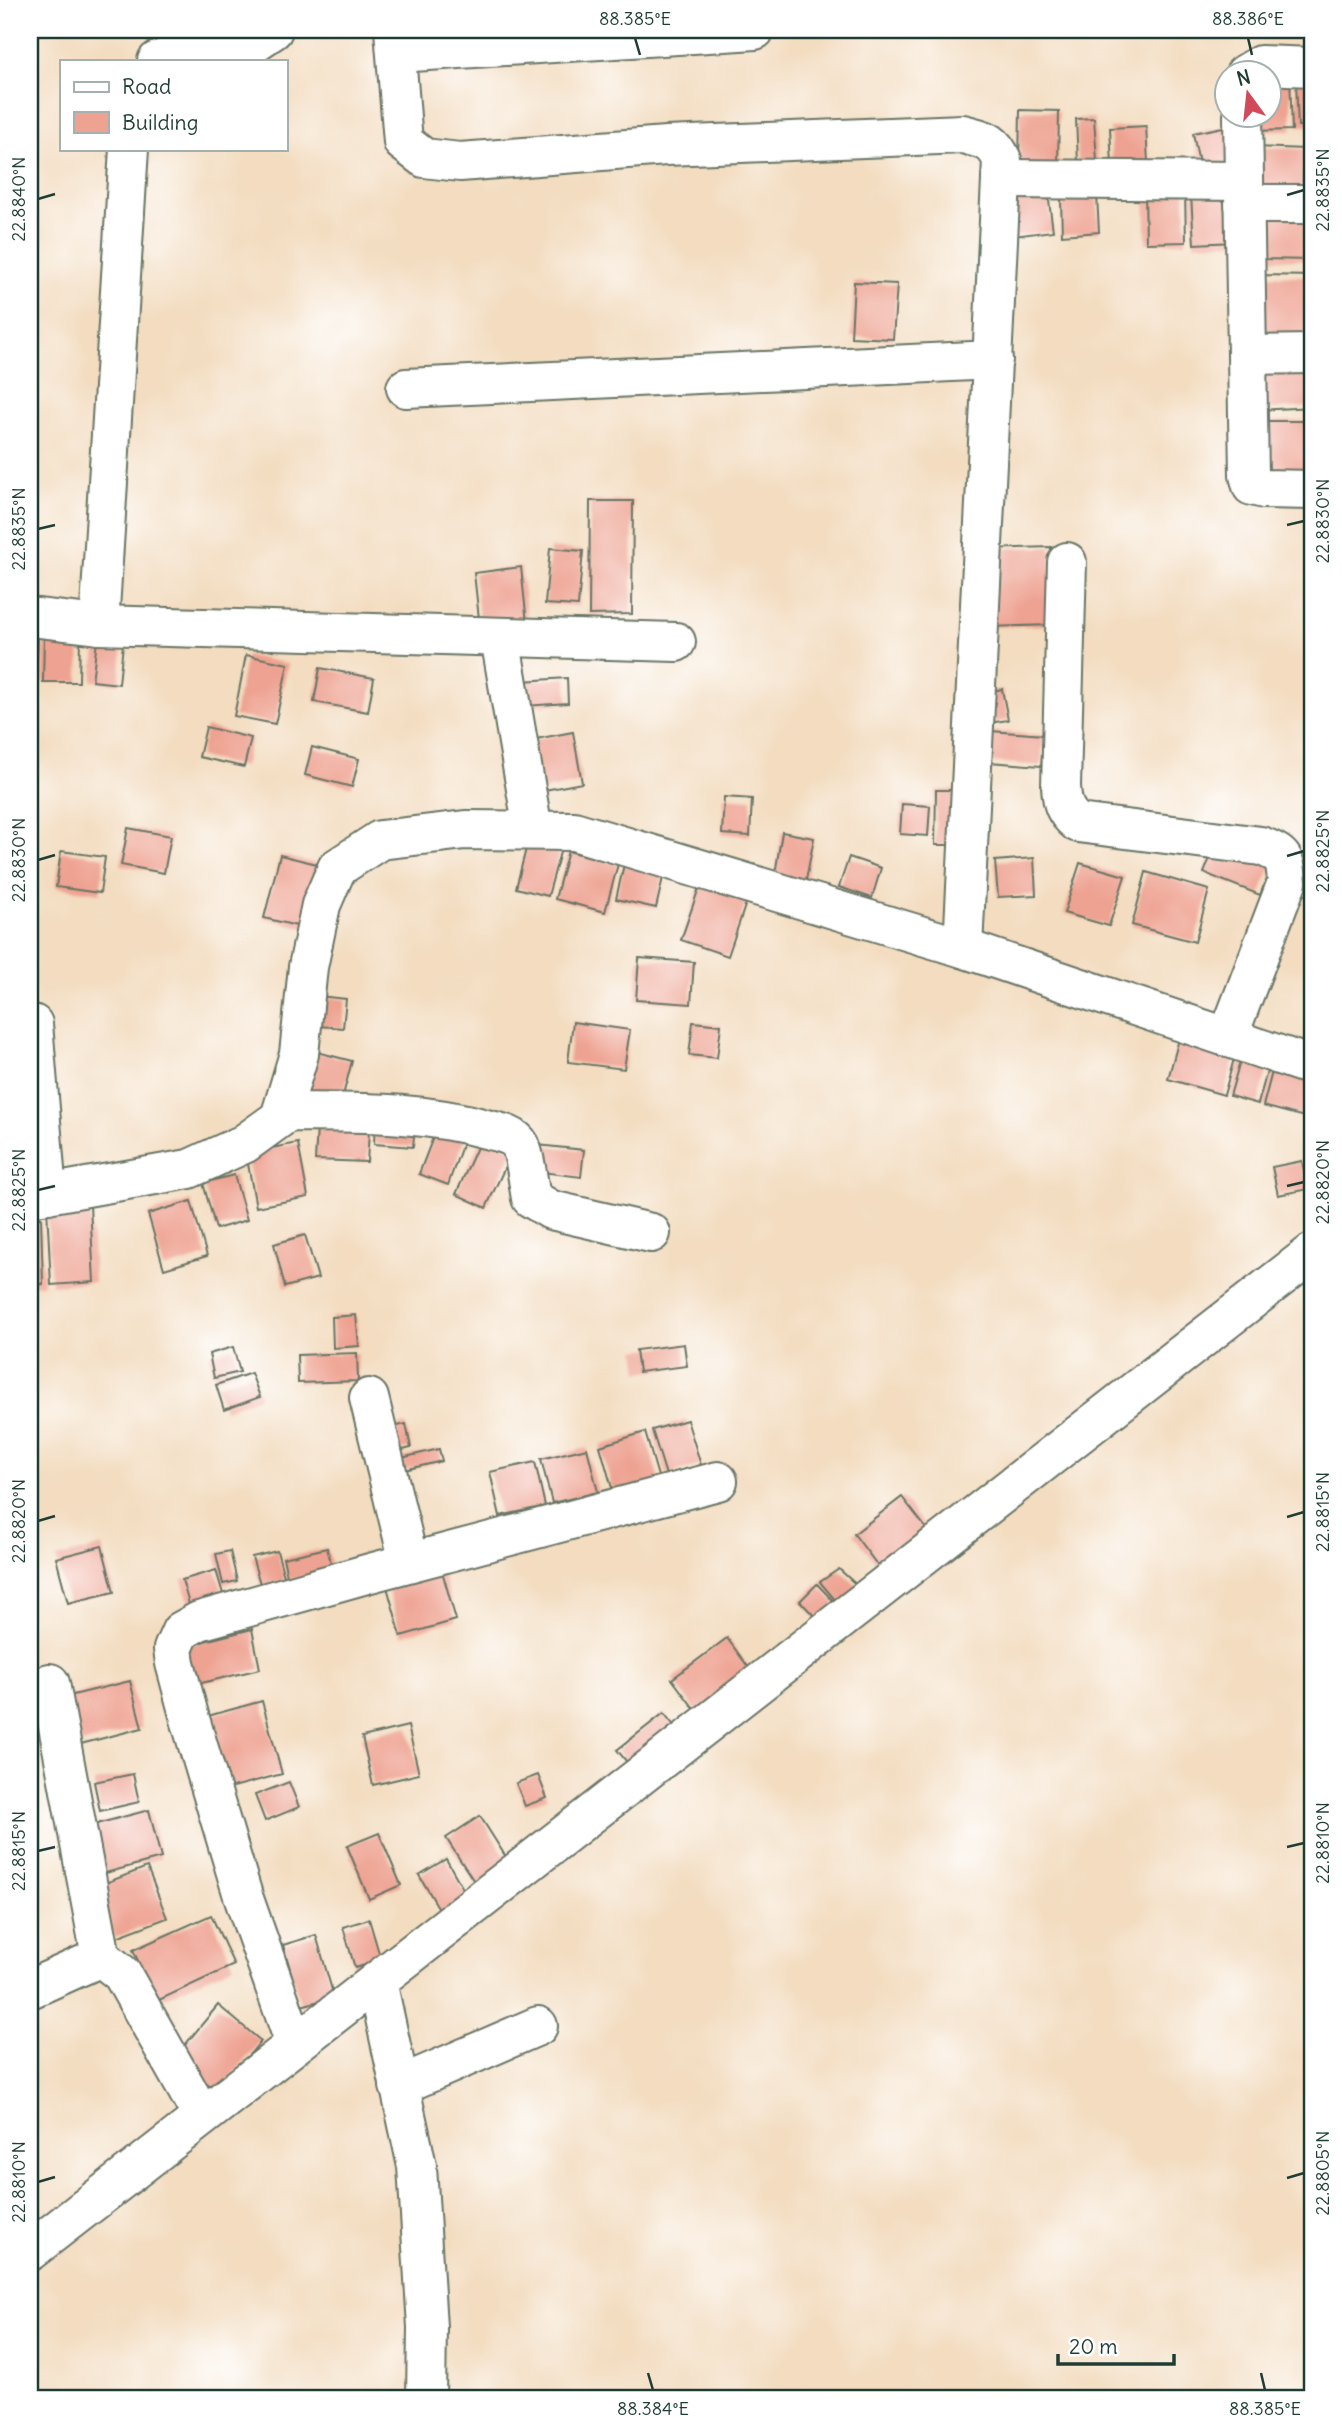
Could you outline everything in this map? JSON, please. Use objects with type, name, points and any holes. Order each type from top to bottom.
[{"type":"street","points":[[160,60],[190,49],[255,42],[273,30]]},
{"type":"street","points":[[755,30],[395,41],[403,142],[424,158],[460,162],[666,146],[963,134],[991,142],[998,149],[1002,160],[964,948]]},
{"type":"street","points":[[1282,66],[1312,67]]},
{"type":"street","points":[[1243,130],[1249,475],[1252,486],[1264,489],[1312,490]]},
{"type":"street","points":[[99,625],[130,150]]},
{"type":"street","points":[[1001,179],[1244,192],[1312,204]]},
{"type":"street","points":[[1247,355],[1312,354]]},
{"type":"street","points":[[405,388],[993,360]]},
{"type":"street","points":[[1068,562],[1061,786],[1062,803],[1069,816],[1078,823],[1261,846],[1280,853],[1286,863],[1287,882],[1228,1037]]},
{"type":"street","points":[[30,617],[99,625],[676,642]]},
{"type":"street","points":[[500,637],[533,830]]},
{"type":"street","points":[[33,1024],[38,1196],[189,1169],[244,1144],[280,1118],[299,1055],[308,967],[321,905],[337,868],[380,840],[465,830],[574,831],[964,948],[1312,1066]]},
{"type":"street","points":[[282,1112],[409,1114],[452,1119],[500,1133],[512,1137],[519,1145],[531,1198],[551,1210],[651,1233]]},
{"type":"street","points":[[30,2250],[1312,1253]]},
{"type":"street","points":[[369,1398],[409,1562]]},
{"type":"street","points":[[295,2044],[244,1899],[190,1719],[173,1648],[181,1631],[199,1621],[409,1562],[719,1481]]},
{"type":"street","points":[[50,1683],[101,1957],[122,1974],[202,2116]]},
{"type":"street","points":[[30,1989],[101,1957]]},
{"type":"street","points":[[377,1981],[416,2166],[426,2327],[426,2398]]},
{"type":"street","points":[[399,2086],[538,2026]]},
{"type":"building","points":[[1282,76],[1290,76],[1292,130],[1253,131],[1282,130]]},
{"type":"building","points":[[1296,81],[1312,81],[1312,126],[1298,126]]},
{"type":"building","points":[[1020,110],[1059,111],[1058,165],[1019,165]]},
{"type":"building","points":[[1094,118],[1097,161],[1078,162],[1076,119]]},
{"type":"building","points":[[1146,126],[1148,163],[1112,165],[1110,128]]},
{"type":"building","points":[[1212,129],[1234,130],[1240,161],[1200,169],[1193,133]]},
{"type":"building","points":[[1255,147],[1305,149],[1302,198],[1253,195]]},
{"type":"building","points":[[1145,191],[1185,191],[1186,242],[1146,243]]},
{"type":"building","points":[[1232,192],[1235,242],[1194,244],[1191,195]]},
{"type":"building","points":[[1048,193],[1053,231],[1014,236],[1010,198]]},
{"type":"building","points":[[1097,195],[1099,232],[1062,235],[1061,198]]},
{"type":"building","points":[[1263,215],[1312,216],[1312,260],[1262,259]]},
{"type":"building","points":[[1258,275],[1312,276],[1312,336],[1257,335]]},
{"type":"building","points":[[854,282],[897,284],[893,339],[851,337]]},
{"type":"building","points":[[1312,356],[1312,407],[1258,410],[1256,359]]},
{"type":"building","points":[[1256,421],[1312,421],[1312,475],[1255,474]]},
{"type":"building","points":[[590,501],[633,501],[632,614],[589,615]]},
{"type":"building","points":[[1051,547],[1052,625],[988,627],[987,549]]},
{"type":"building","points":[[550,548],[583,551],[578,606],[545,604]]},
{"type":"building","points":[[521,567],[527,623],[480,628],[474,573]]},
{"type":"building","points":[[44,634],[80,635],[79,682],[43,682]]},
{"type":"building","points":[[30,638],[38,638],[36,681],[30,680]]},
{"type":"building","points":[[97,641],[123,644],[119,684],[92,681]]},
{"type":"building","points":[[246,655],[288,664],[275,724],[234,716]]},
{"type":"building","points":[[320,668],[374,678],[368,712],[314,702]]},
{"type":"building","points":[[567,678],[568,703],[524,706],[522,681]]},
{"type":"building","points":[[1002,689],[1008,720],[989,723],[984,693]]},
{"type":"building","points":[[206,727],[251,738],[244,767],[199,757]]},
{"type":"building","points":[[991,731],[1044,735],[1041,766],[989,762]]},
{"type":"building","points":[[573,732],[582,783],[534,792],[525,741]]},
{"type":"building","points":[[312,747],[359,759],[352,787],[305,775]]},
{"type":"building","points":[[936,790],[960,790],[959,845],[935,845]]},
{"type":"building","points":[[724,797],[752,799],[750,836],[722,834]]},
{"type":"building","points":[[902,804],[930,806],[928,836],[900,834]]},
{"type":"building","points":[[128,828],[171,836],[164,873],[121,865]]},
{"type":"building","points":[[782,832],[814,838],[806,880],[775,874]]},
{"type":"building","points":[[529,837],[562,845],[548,896],[516,888]]},
{"type":"building","points":[[1216,843],[1272,865],[1260,895],[1204,873]]},
{"type":"building","points":[[61,851],[105,857],[100,893],[56,887]]},
{"type":"building","points":[[568,851],[618,864],[605,912],[555,899]]},
{"type":"building","points":[[280,855],[325,866],[309,929],[264,918]]},
{"type":"building","points":[[849,857],[881,868],[872,898],[839,887]]},
{"type":"building","points":[[1034,858],[1036,895],[998,897],[995,861]]},
{"type":"building","points":[[1080,863],[1125,876],[1109,926],[1064,913]]},
{"type":"building","points":[[624,864],[664,873],[656,908],[616,899]]},
{"type":"building","points":[[1312,866],[1312,897],[1303,894]]},
{"type":"building","points":[[1146,872],[1209,890],[1195,942],[1132,925]]},
{"type":"building","points":[[701,882],[748,897],[728,956],[681,940]]},
{"type":"building","points":[[639,958],[694,962],[691,1004],[636,1000]]},
{"type":"building","points":[[309,995],[346,999],[343,1028],[307,1025]]},
{"type":"building","points":[[573,1022],[630,1030],[624,1069],[568,1062]]},
{"type":"building","points":[[693,1022],[721,1025],[717,1058],[689,1055]]},
{"type":"building","points":[[1179,1039],[1235,1055],[1224,1095],[1168,1079]]},
{"type":"building","points":[[317,1052],[352,1061],[340,1107],[306,1099]]},
{"type":"building","points":[[1240,1061],[1268,1068],[1258,1104],[1230,1096]]},
{"type":"building","points":[[1273,1068],[1312,1078],[1312,1119],[1263,1106]]},
{"type":"building","points":[[375,1123],[415,1126],[413,1147],[374,1144]]},
{"type":"building","points":[[437,1127],[465,1137],[448,1185],[419,1174]]},
{"type":"building","points":[[317,1128],[369,1131],[367,1162],[315,1160]]},
{"type":"building","points":[[482,1136],[513,1150],[486,1208],[456,1194]]},
{"type":"building","points":[[298,1143],[308,1197],[256,1207],[246,1153]]},
{"type":"building","points":[[537,1145],[584,1150],[581,1177],[533,1171]]},
{"type":"building","points":[[1302,1161],[1308,1189],[1278,1195],[1272,1167]]},
{"type":"building","points":[[234,1175],[247,1220],[216,1229],[203,1183]]},
{"type":"building","points":[[191,1201],[207,1256],[164,1269],[148,1214]]},
{"type":"building","points":[[90,1205],[94,1282],[51,1285],[47,1207]]},
{"type":"building","points":[[30,1218],[41,1218],[43,1284],[30,1285]]},
{"type":"building","points":[[305,1235],[318,1278],[285,1287],[274,1244]]},
{"type":"building","points":[[356,1315],[359,1346],[333,1348],[332,1317]]},
{"type":"building","points":[[684,1344],[687,1366],[639,1372],[636,1350]]},
{"type":"building","points":[[233,1347],[240,1372],[214,1378],[209,1354]]},
{"type":"building","points":[[357,1353],[358,1381],[298,1383],[297,1355]]},
{"type":"building","points":[[251,1373],[260,1397],[224,1410],[216,1385]]},
{"type":"building","points":[[687,1420],[701,1465],[666,1475],[652,1430]]},
{"type":"building","points":[[406,1424],[411,1448],[390,1453],[385,1429]]},
{"type":"building","points":[[645,1432],[660,1483],[614,1495],[600,1446]]},
{"type":"building","points":[[587,1448],[598,1492],[552,1503],[541,1459]]},
{"type":"building","points":[[439,1449],[442,1461],[396,1472],[393,1460]]},
{"type":"building","points":[[535,1462],[545,1506],[500,1516],[490,1472]]},
{"type":"building","points":[[902,1497],[933,1537],[884,1574],[854,1534]]},
{"type":"building","points":[[102,1546],[114,1592],[68,1603],[56,1558]]},
{"type":"building","points":[[327,1548],[333,1570],[288,1580],[283,1558]]},
{"type":"building","points":[[230,1551],[237,1581],[223,1584],[216,1554]]},
{"type":"building","points":[[277,1551],[285,1580],[261,1587],[252,1557]]},
{"type":"building","points":[[839,1569],[862,1590],[841,1607],[820,1582]]},
{"type":"building","points":[[216,1570],[223,1594],[189,1604],[182,1580]]},
{"type":"building","points":[[442,1571],[456,1620],[401,1636],[387,1587]]},
{"type":"building","points":[[817,1584],[836,1604],[819,1621],[800,1601]]},
{"type":"building","points":[[252,1629],[260,1669],[189,1686],[181,1647]]},
{"type":"building","points":[[727,1638],[757,1679],[702,1719],[672,1679]]},
{"type":"building","points":[[130,1681],[142,1728],[77,1745],[65,1697]]},
{"type":"building","points":[[262,1701],[282,1774],[218,1791],[197,1719]]},
{"type":"building","points":[[664,1713],[683,1737],[636,1773],[617,1750]]},
{"type":"building","points":[[408,1726],[419,1774],[373,1785],[362,1737]]},
{"type":"building","points":[[133,1774],[139,1802],[100,1811],[94,1782]]},
{"type":"building","points":[[538,1775],[547,1798],[525,1806],[516,1783]]},
{"type":"building","points":[[289,1782],[299,1807],[265,1821],[255,1795]]},
{"type":"building","points":[[149,1810],[161,1858],[98,1875],[85,1827]]},
{"type":"building","points":[[480,1816],[511,1865],[477,1886],[446,1838]]},
{"type":"building","points":[[379,1833],[401,1885],[369,1899],[347,1846]]},
{"type":"building","points":[[446,1859],[469,1899],[442,1914],[419,1875]]},
{"type":"building","points":[[147,1867],[167,1918],[114,1938],[95,1887]]},
{"type":"building","points":[[211,1915],[234,1965],[157,2001],[133,1950]]},
{"type":"building","points":[[369,1919],[381,1960],[355,1968],[343,1927]]},
{"type":"building","points":[[316,1935],[334,1997],[301,2006],[283,1945]]},
{"type":"building","points":[[218,2005],[261,2041],[218,2092],[175,2057]]}]
